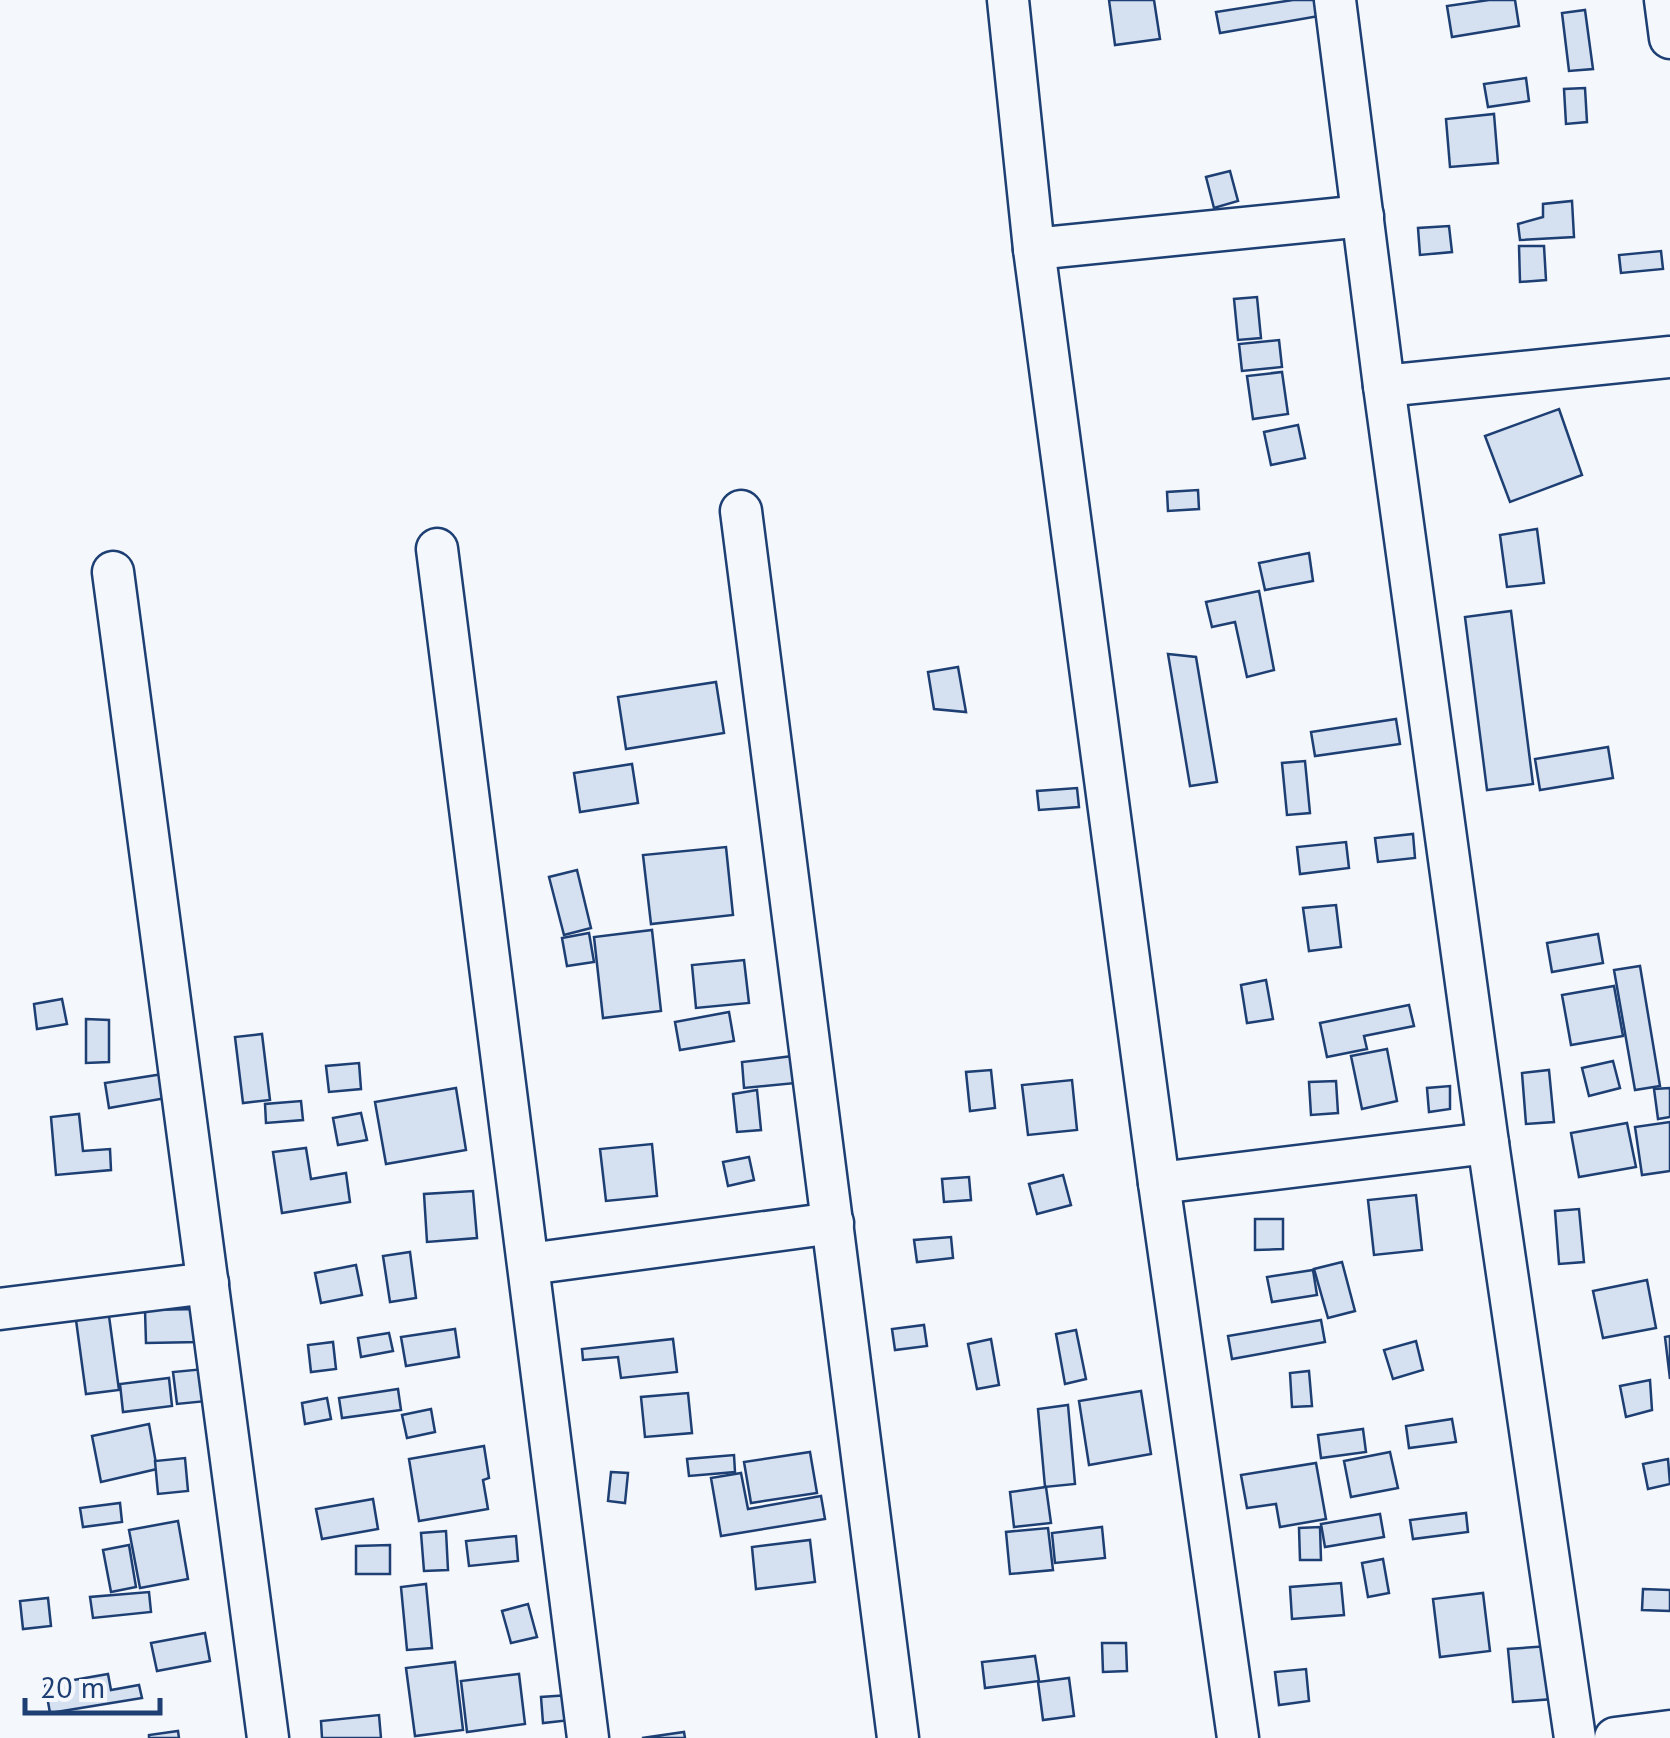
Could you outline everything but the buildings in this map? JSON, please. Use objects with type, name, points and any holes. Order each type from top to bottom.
[{"type":"street","points":[[1008,0],[1034,250],[1238,1738]]},
{"type":"street","points":[[1335,0],[1488,1143],[1575,1738]]},
{"type":"street","points":[[1665,0],[1670,38]]},
{"type":"street","points":[[1034,250],[1363,216]]},
{"type":"street","points":[[1384,386],[1670,357]]},
{"type":"street","points":[[741,511],[898,1738]]},
{"type":"street","points":[[437,549],[588,1738]]},
{"type":"street","points":[[113,572],[268,1738]]},
{"type":"street","points":[[1159,1183],[1488,1143]]},
{"type":"street","points":[[529,1264],[833,1223]]},
{"type":"street","points":[[0,1309],[208,1283]]},
{"type":"street","points":[[1614,1738],[1670,1730]]}]
